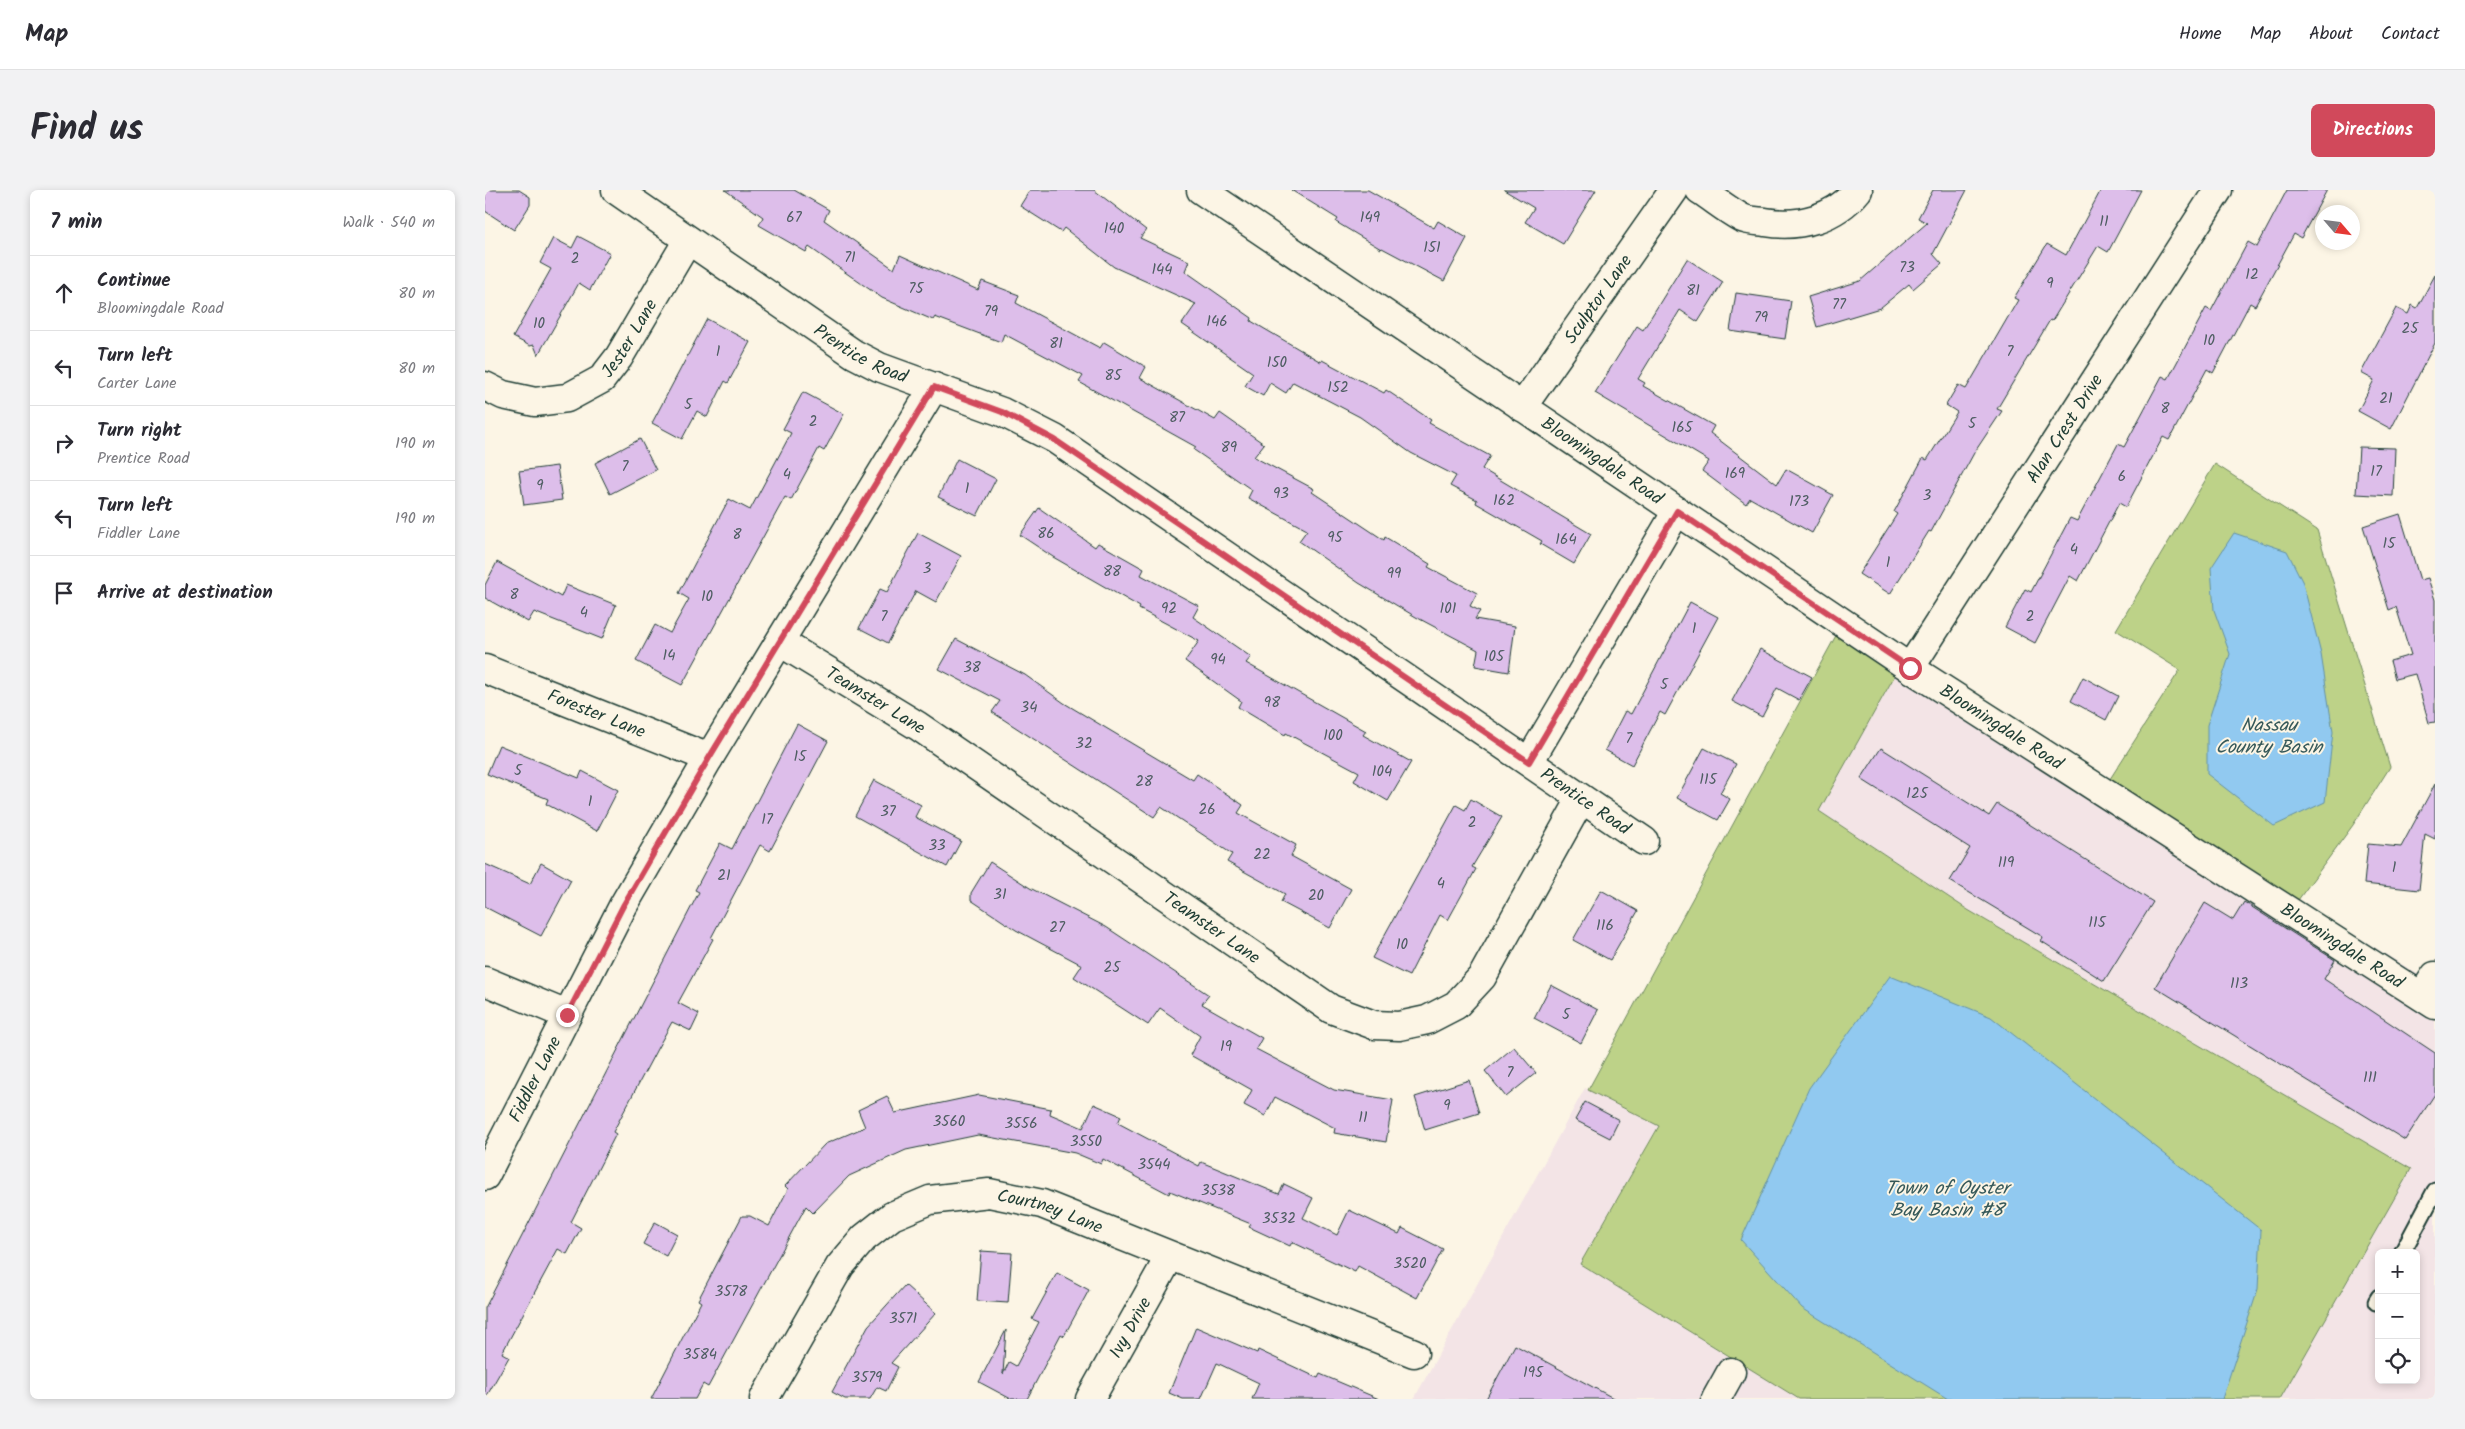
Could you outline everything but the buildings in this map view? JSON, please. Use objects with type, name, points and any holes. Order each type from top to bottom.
[{"type":"street","name":"Prentice Road","points":[[616,190],[854,354],[879,367],[1002,412],[1055,440],[1644,841]]},
{"type":"street","name":"Bloomingdale Road","points":[[1201,190],[1910,668],[2431,992]]},
{"type":"street","name":"Sculptor Lane","points":[[1523,407],[1674,190]]},
{"type":"street","points":[[1700,190],[1744,219],[1784,225],[1806,223],[1828,215],[1853,197],[1858,190]]},
{"type":"street","name":"Alan Crest Drive","points":[[1910,668],[2218,190]]},
{"type":"street","name":"Jester Lane","points":[[485,386],[503,395],[535,402],[567,398],[603,379],[619,357],[688,240]]},
{"type":"street","name":"Fiddler Lane","points":[[485,1176],[623,906],[709,758],[934,387]]},
{"type":"street","points":[[1529,762],[1677,511]]},
{"type":"street","name":"Teamster Lane","points":[[780,642],[918,726],[1331,1009],[1374,1025],[1399,1026],[1427,1020],[1456,1004],[1482,977],[1581,799]]},
{"type":"street","name":"Forester Lane","points":[[485,670],[709,758]]},
{"type":"street","points":[[485,981],[567,1015]]},
{"type":"street","name":"Courtney Lane","points":[[764,1399],[840,1266],[864,1238],[892,1216],[930,1200],[989,1192],[1042,1204],[1414,1353]]},
{"type":"street","name":"Ivy Drive","points":[[1090,1399],[1170,1256]]},
{"type":"street","points":[[1716,1399],[1731,1372]]},
{"type":"lane","points":[[2404,1249],[2435,1191]]},
{"type":"shaded area","points":[[1904,659],[2108,782],[2435,985],[2435,1399],[2280,1399],[2411,1169],[1968,910],[1818,811]]},
{"type":"shaded area","points":[[1585,1088],[1659,1125],[1580,1264],[1799,1399],[1414,1399]]},
{"type":"green space","points":[[2215,464],[2317,530],[2390,767],[2353,825],[2298,900],[2108,782],[2180,670],[2116,630]]},
{"type":"green space","points":[[1845,619],[1904,659],[1819,811],[1968,910],[2411,1169],[2280,1399],[1799,1399],[1580,1264],[1659,1126],[1588,1090]]},
{"type":"water","name":"Nassau County Basin","points":[[2234,533],[2287,551],[2303,583],[2321,654],[2333,732],[2325,802],[2274,826],[2207,774],[2207,725],[2230,654],[2214,610],[2211,568]]},
{"type":"water","name":"Town of Oyster Bay Basin #8","points":[[1890,976],[1991,1017],[2261,1230],[2258,1289],[2222,1399],[1948,1399],[1802,1308],[1741,1240],[1809,1088]]},
{"type":"route","points":[[567,1015],[623,906],[709,758],[934,387],[1002,412],[1055,440],[1529,762],[1677,511],[1910,668]]}]
